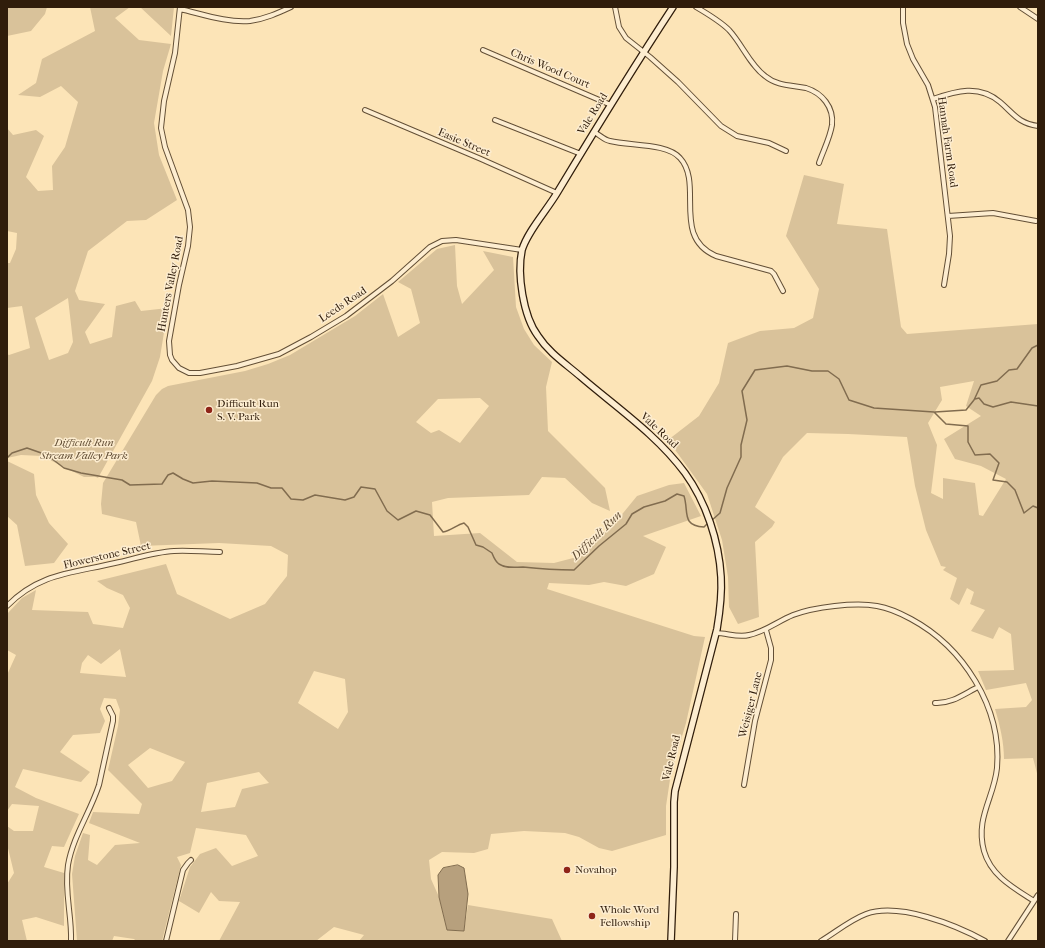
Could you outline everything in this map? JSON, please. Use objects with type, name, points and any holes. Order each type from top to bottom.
[{"type":"main road","name":"Vale Road","points":[[671,941],[675,791],[716,633],[720,605],[720,564],[712,528],[700,498],[685,473],[664,449],[638,425],[561,361],[539,338],[530,322],[524,301],[521,273],[522,250],[528,236],[557,193],[673,7]]},
{"type":"street","points":[[180,8],[220,18],[245,21],[265,17],[291,7]]},
{"type":"street","points":[[615,7],[617,21],[626,38],[678,82],[712,119],[730,133],[743,138],[769,143],[786,151]]},
{"type":"street","points":[[696,7],[729,30],[764,76],[773,82],[813,91],[825,100],[831,114],[832,124],[818,163]]},
{"type":"street","name":"Hannah Farm Road","points":[[903,7],[903,23],[907,44],[933,99],[948,216],[950,244],[944,285]]},
{"type":"street","points":[[1020,7],[1038,19]]},
{"type":"street","name":"Hunters Valley Road","points":[[170,355],[169,341],[188,246],[190,227],[188,210],[165,147],[161,128],[164,101],[175,53],[180,8]]},
{"type":"street","name":"Chris Wood Court","points":[[483,50],[611,105]]},
{"type":"street","points":[[933,99],[962,90],[976,90],[998,100],[1020,120],[1038,126]]},
{"type":"street","name":"Easie Street","points":[[365,110],[557,193]]},
{"type":"street","points":[[495,120],[581,154]]},
{"type":"street","points":[[594,132],[609,141],[662,148],[678,155],[684,163],[688,177],[691,224],[702,247],[710,254],[771,271],[783,291]]},
{"type":"street","points":[[948,216],[993,213],[1036,221]]},
{"type":"street","name":"Leeds Road","points":[[170,355],[179,368],[194,374],[237,366],[279,354],[346,316],[392,281],[430,247],[442,241],[456,240],[522,250]]},
{"type":"street","name":"Flowerstone Street","points":[[7,606],[28,588],[46,579],[154,554],[174,551],[220,552]]},
{"type":"street","points":[[716,633],[749,636],[766,630],[793,615],[823,608],[868,604],[886,608],[919,624],[942,640],[961,660],[972,675],[991,717],[996,737],[996,776],[983,819],[982,833],[984,852],[990,865],[1001,878],[1034,901]]},
{"type":"street","name":"Weisiger Lane","points":[[744,784],[755,721],[771,660],[771,648],[766,630]]},
{"type":"street","points":[[935,703],[952,701],[978,687]]},
{"type":"street","points":[[71,941],[67,893],[68,864],[75,840],[99,785],[113,721],[113,716],[109,708]]},
{"type":"street","points":[[166,941],[184,870],[191,860]]},
{"type":"street","points":[[1008,941],[1038,895]]},
{"type":"street","points":[[821,941],[859,917],[889,910],[917,915],[950,925],[985,941]]},
{"type":"street","points":[[735,941],[736,914]]},
{"type":"green space","points":[[7,7],[47,7],[45,14],[31,31],[7,36]]},
{"type":"green space","name":"Difficult Run Stream Valley Park","points":[[90,7],[130,7],[115,18],[139,40],[171,44],[163,71],[154,123],[159,155],[177,200],[146,220],[127,221],[88,251],[75,291],[79,300],[105,304],[85,332],[90,344],[112,337],[116,306],[135,301],[141,311],[168,308],[160,357],[152,381],[98,478],[84,477],[42,456],[21,455],[7,458],[7,354],[9,355],[30,348],[22,306],[7,308],[7,263],[10,263],[16,249],[17,233],[7,231],[7,128],[13,135],[36,130],[44,136],[26,177],[38,191],[53,190],[52,166],[65,147],[78,102],[61,86],[40,97],[18,95],[36,83],[42,59],[95,31]],"holes":[[[68,298],[73,342],[68,353],[49,360],[35,318]]]},
{"type":"green space","points":[[140,7],[174,7],[171,36]]},
{"type":"green space","points":[[804,175],[844,184],[837,224],[887,229],[901,327],[907,334],[1038,324],[1038,777],[1033,758],[1004,759],[1001,734],[995,709],[1026,707],[1032,700],[1026,683],[986,690],[978,671],[1014,670],[1011,634],[999,627],[993,639],[971,631],[985,610],[970,604],[974,592],[967,588],[959,605],[950,599],[957,578],[943,570],[946,567],[941,566],[926,530],[915,486],[907,437],[807,433],[783,457],[755,507],[775,522],[772,527],[755,542],[759,617],[738,624],[729,607],[728,577],[722,540],[707,494],[668,440],[699,416],[719,383],[728,343],[760,331],[794,328],[813,318],[819,289],[786,236]],"holes":[[[974,381],[966,406],[981,416],[944,439],[955,459],[981,466],[1006,479],[983,516],[979,515],[975,483],[943,478],[943,499],[931,493],[937,445],[928,423],[942,400],[940,387]]]},
{"type":"green space","points":[[455,245],[457,286],[462,304],[494,270],[483,251],[513,257],[516,307],[524,329],[534,345],[552,362],[546,387],[548,431],[605,488],[610,511],[592,503],[565,478],[542,477],[529,495],[448,498],[432,502],[434,536],[480,533],[517,562],[554,563],[577,557],[619,518],[637,496],[669,485],[684,483],[701,516],[643,536],[666,547],[654,574],[626,586],[604,582],[589,585],[549,583],[547,589],[694,636],[705,637],[686,723],[671,773],[666,806],[666,835],[612,851],[599,848],[579,837],[565,833],[524,831],[491,834],[488,849],[474,853],[442,852],[429,860],[431,879],[439,897],[447,930],[464,931],[468,905],[552,919],[562,941],[359,941],[364,935],[334,927],[316,941],[219,941],[240,902],[219,901],[211,892],[199,913],[179,901],[190,867],[200,854],[216,848],[232,866],[258,856],[246,835],[196,828],[190,853],[177,857],[181,865],[162,941],[136,941],[134,939],[114,936],[112,941],[77,941],[72,874],[75,856],[83,833],[90,835],[88,860],[97,865],[115,845],[140,843],[89,823],[93,812],[139,814],[142,804],[108,770],[120,710],[116,699],[104,698],[100,709],[105,721],[100,733],[73,735],[60,752],[90,772],[81,782],[23,769],[15,787],[36,798],[79,814],[64,847],[52,846],[44,867],[64,873],[64,926],[36,917],[22,920],[27,941],[7,941],[7,884],[14,873],[7,844],[7,826],[14,831],[33,831],[39,806],[12,804],[7,811],[7,675],[16,655],[7,650],[7,614],[22,598],[36,590],[32,610],[88,612],[93,624],[123,628],[130,608],[123,595],[107,588],[97,581],[166,564],[177,594],[230,619],[265,604],[287,576],[288,555],[271,546],[219,543],[141,546],[136,522],[102,514],[101,504],[103,483],[156,395],[162,389],[168,386],[245,371],[290,355],[355,316],[383,294],[398,337],[420,323],[411,289],[398,282],[437,249]],"holes":[[[480,398],[489,406],[460,443],[439,430],[431,433],[416,422],[438,399]],[[120,649],[126,677],[80,673],[82,663],[88,655],[101,664]],[[314,671],[345,679],[348,712],[338,729],[298,703]],[[150,748],[185,762],[172,781],[148,788],[128,765]],[[259,772],[269,783],[242,789],[235,807],[201,812],[207,783]]]},
{"type":"green space","points":[[7,461],[34,474],[36,495],[49,523],[68,544],[54,563],[25,566],[17,525],[7,516]]},
{"type":"shaded area","points":[[458,865],[464,868],[468,894],[464,931],[447,930],[439,897],[438,875],[443,868]]},
{"type":"waterway","points":[[935,412],[966,410],[974,400],[981,385],[997,381],[1009,370],[1017,369],[1032,348],[1038,345]]},
{"type":"waterway","name":"Difficult Run","points":[[711,521],[720,513],[727,488],[741,457],[741,445],[747,420],[742,391],[755,370],[787,366],[812,371],[828,371],[839,379],[849,400],[874,408],[934,412],[946,424],[968,426],[968,442],[975,455],[990,454],[999,463],[993,480],[1007,482],[1015,490],[1024,513],[1033,506],[1038,508]]},
{"type":"waterway","points":[[975,399],[979,398],[984,404],[993,407],[1011,402],[1038,406]]},
{"type":"waterway","name":"Difficult Run","points":[[7,458],[12,453],[27,448],[47,455],[64,468],[81,473],[122,480],[130,485],[162,484],[168,475],[173,473],[193,483],[212,481],[257,483],[271,488],[282,488],[291,499],[303,500],[315,495],[345,500],[354,497],[361,487],[375,489],[387,511],[398,520],[416,511],[430,515],[443,532],[464,523],[468,527],[476,545],[483,547],[492,553],[499,564],[508,567],[574,570],[599,546],[626,524],[632,514],[644,507],[665,501],[677,494],[684,496],[687,517],[692,524],[704,527],[708,523]]},
{"type":"place","name":"Difficult Run S. V. Park","points":[[209,410]]},
{"type":"place","name":"Novahop","points":[[567,870]]},
{"type":"place","name":"Whole Word Fellowship","points":[[592,916]]}]
